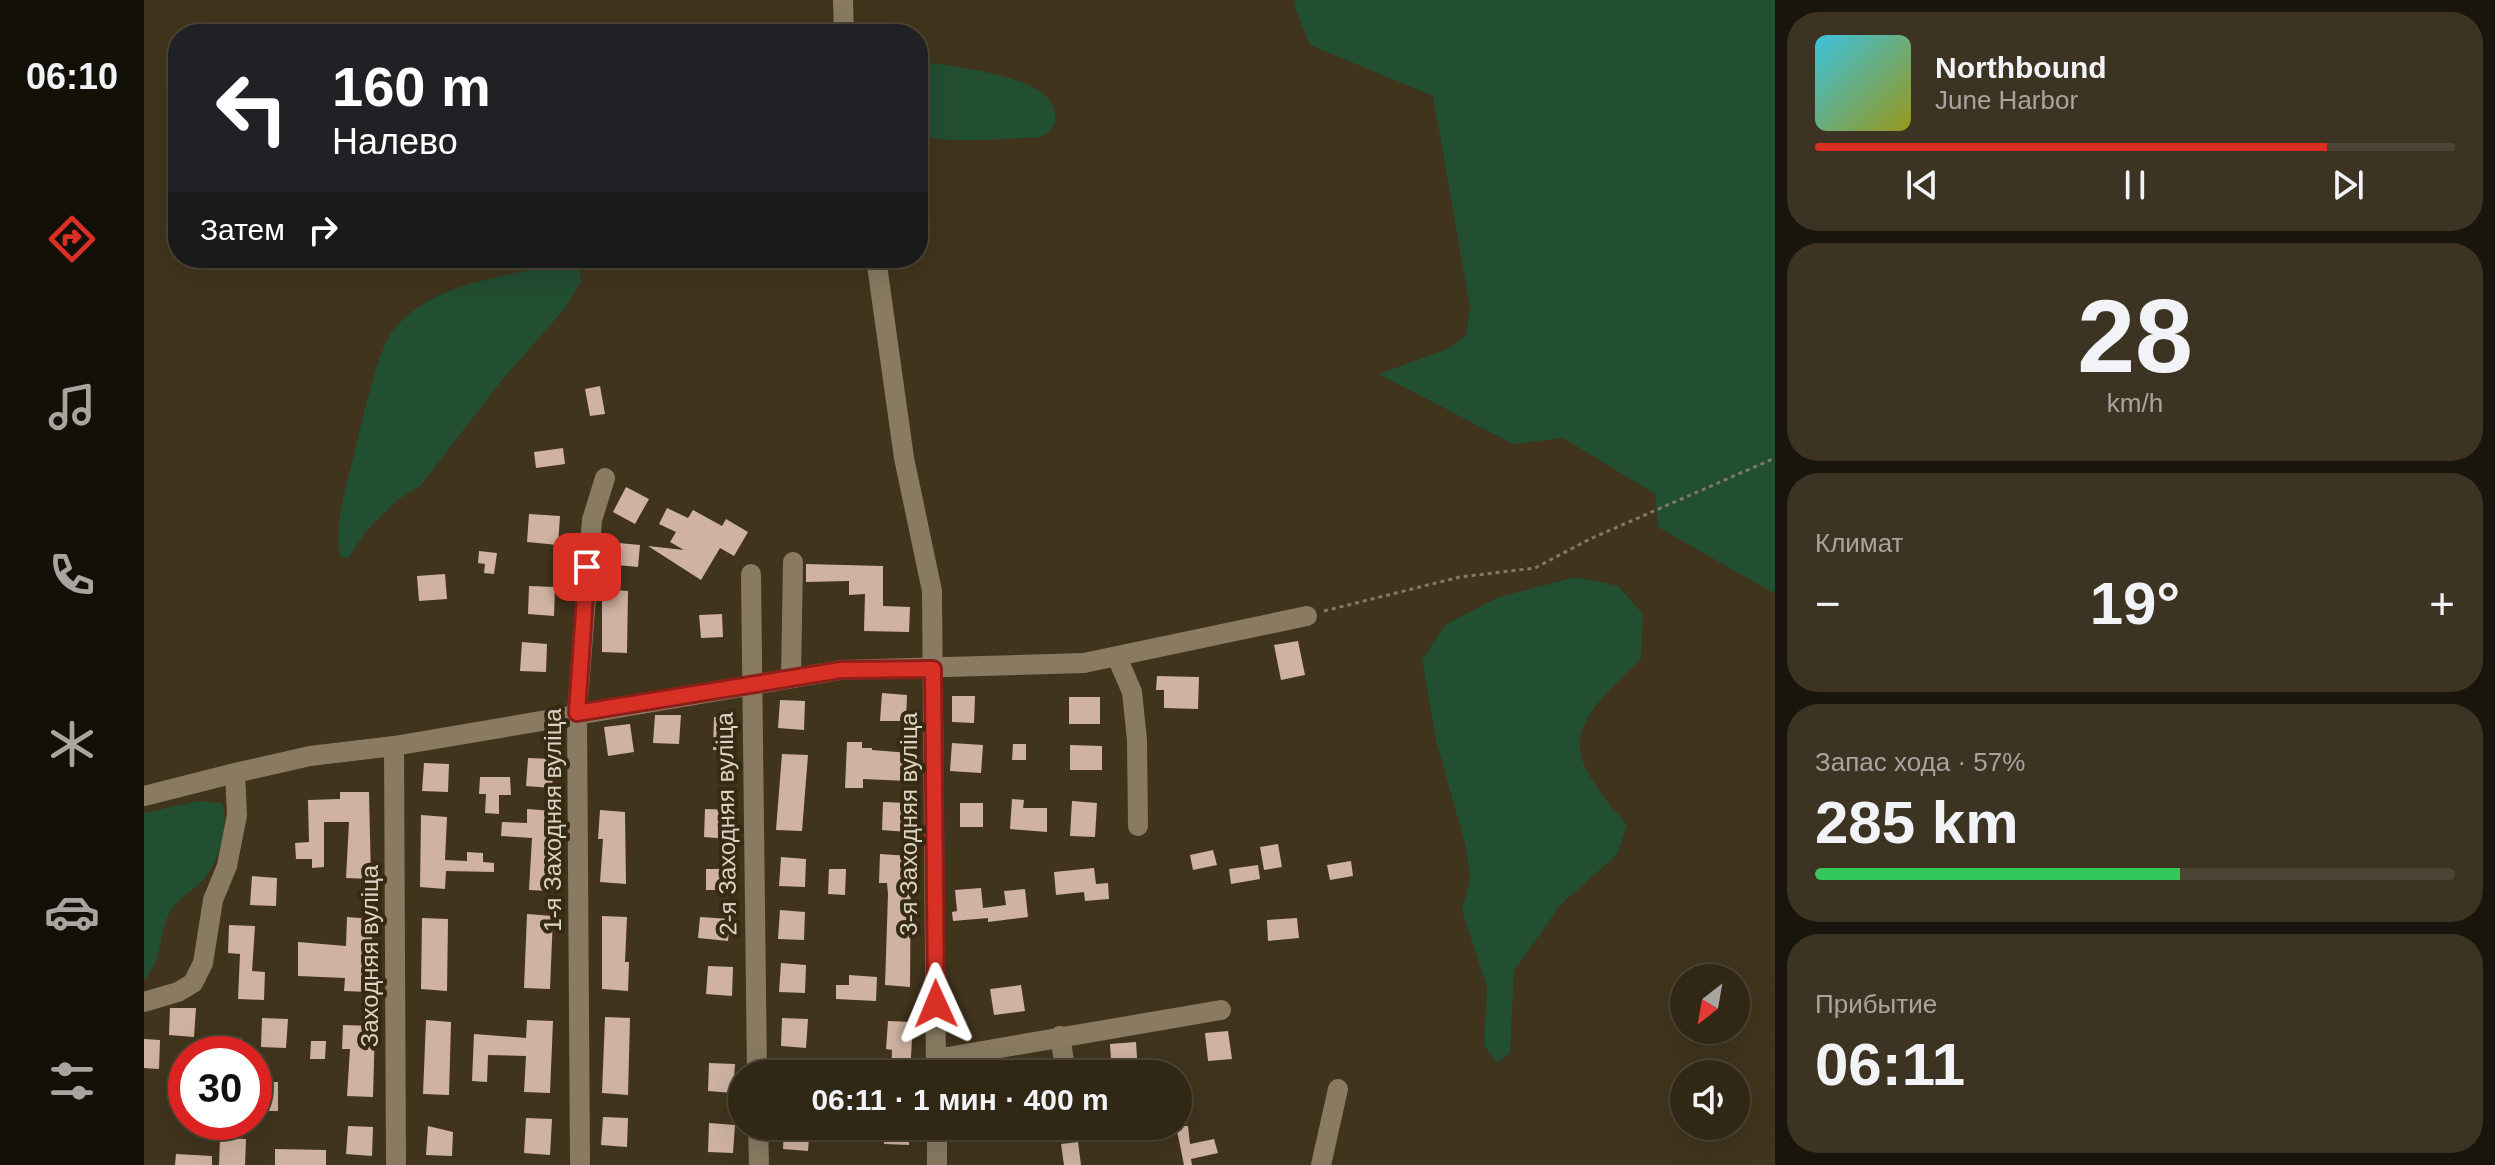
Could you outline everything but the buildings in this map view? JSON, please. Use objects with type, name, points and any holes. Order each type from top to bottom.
[{"type":"street","points":[[843,0],[844,24]]},
{"type":"street","name":"3-я Заходняя вуліца","points":[[877,268],[904,458],[932,591],[936,1060]]},
{"type":"street","name":"1-я Заходняя вуліца","points":[[580,1165],[577,713],[592,520],[605,478]]},
{"type":"street","points":[[791,677],[793,562]]},
{"type":"street","name":"2-я Заходняя вуліца","points":[[751,574],[757,1060]]},
{"type":"street","points":[[144,796],[310,756],[394,746],[750,683],[841,670],[1084,663],[1307,616]]},
{"type":"street","points":[[1117,657],[1132,692],[1137,740],[1138,826]]},
{"type":"street","name":"Заходняя вуліца","points":[[394,746],[396,1165]]},
{"type":"street","points":[[144,1002],[178,992],[193,983],[203,963],[213,900],[227,866],[237,815],[235,773]]},
{"type":"street","points":[[964,1060],[1060,1036],[1221,1010]]},
{"type":"street","points":[[1060,1036],[1064,1060]]},
{"type":"street","points":[[1321,1165],[1338,1089]]},
{"type":"street","points":[[758,1140],[759,1165]]},
{"type":"street","points":[[937,1140],[937,1165]]},
{"type":"path","points":[[1307,616],[1460,577],[1535,568],[1590,539],[1775,458]]},
{"type":"green space","points":[[1296,0],[1775,0],[1775,594],[1658,527],[1655,494],[1563,438],[1513,444],[1379,374],[1450,348],[1466,335],[1470,307],[1433,96],[1310,45],[1294,5]]},
{"type":"green space","points":[[928,63],[1019,81],[1050,100],[1055,114],[1054,126],[1040,137],[960,140],[930,137]]},
{"type":"green space","points":[[540,268],[579,268],[581,281],[566,307],[502,380],[421,485],[396,501],[366,531],[348,558],[342,558],[338,538],[343,498],[374,377],[390,335],[406,317],[426,302],[448,291]]},
{"type":"green space","points":[[1576,577],[1618,586],[1643,614],[1641,658],[1599,703],[1586,720],[1580,737],[1581,755],[1589,774],[1627,825],[1617,855],[1561,904],[1514,971],[1510,1053],[1497,1063],[1484,1045],[1487,987],[1462,910],[1470,880],[1466,847],[1437,744],[1422,660],[1445,625],[1499,597]]},
{"type":"green space","points":[[199,801],[222,803],[225,822],[222,843],[209,873],[171,910],[157,958],[144,979],[144,813]]},
{"type":"route","points":[[587,567],[577,713],[841,670],[933,669],[936,1004]]}]
